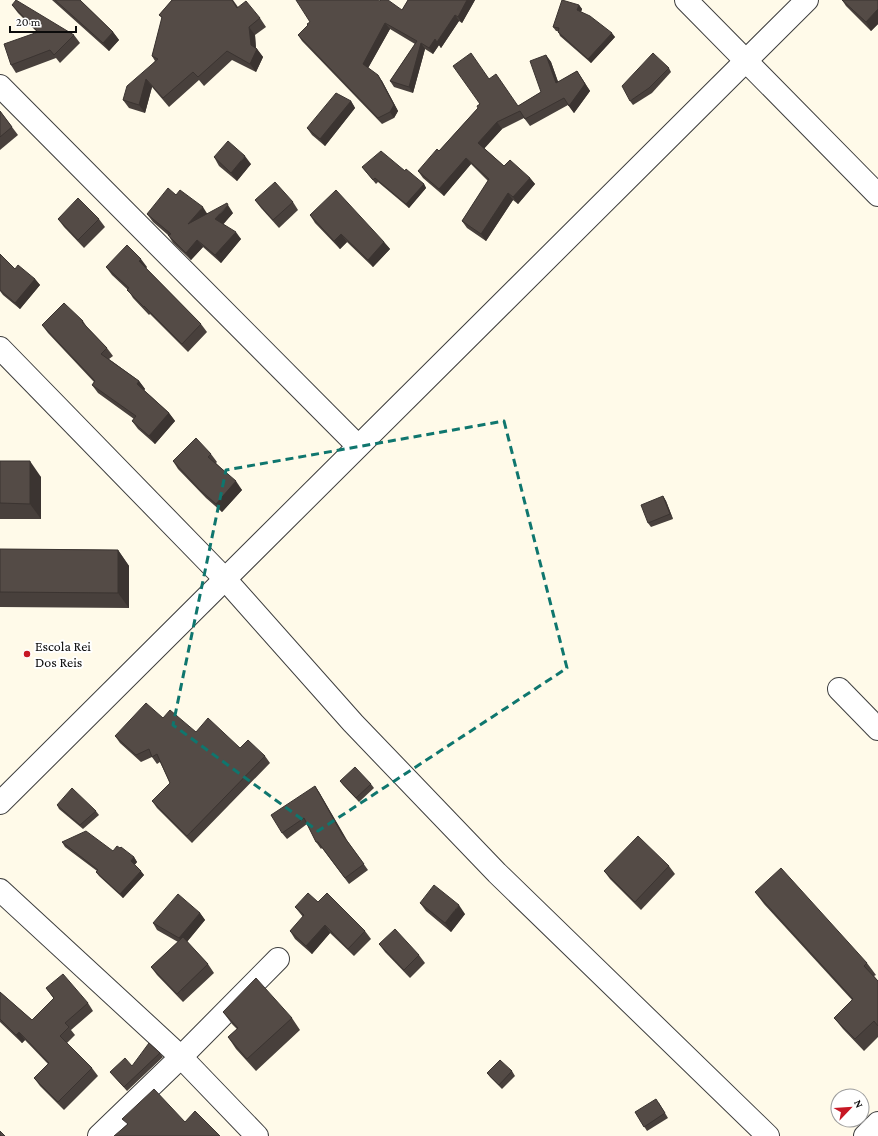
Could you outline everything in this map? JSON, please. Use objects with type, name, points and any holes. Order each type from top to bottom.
[{"type":"street","points":[[686,0],[878,195]]},
{"type":"street","points":[[0,803],[807,0]]},
{"type":"street","points":[[0,86],[358,446]]},
{"type":"street","points":[[0,348],[225,579],[354,723],[497,873],[768,1136]]},
{"type":"street","points":[[839,689],[878,729]]},
{"type":"street","points":[[0,890],[181,1057],[257,1136]]},
{"type":"street","points":[[99,1136],[181,1057],[278,958]]},
{"type":"street","points":[[865,1136],[878,1123]]},
{"type":"highlighted area","points":[[504,421],[567,668],[318,831],[173,725],[226,470]]},
{"type":"building","points":[[16,0],[74,35],[54,55],[50,50],[11,65],[4,44],[38,32],[12,5]]},
{"type":"building","points":[[55,0],[80,0],[113,32],[103,43]]},
{"type":"building","points":[[172,0],[232,0],[237,8],[246,1],[260,18],[249,27],[251,45],[257,49],[250,64],[227,51],[198,77],[193,72],[163,98],[146,79],[139,105],[123,100],[127,86],[158,59],[152,56],[162,17],[159,15]]},
{"type":"building","points":[[296,0],[388,0],[402,10],[408,0],[467,0],[458,17],[455,15],[437,42],[435,39],[429,48],[421,43],[409,87],[390,81],[417,41],[385,23],[363,64],[378,75],[394,105],[390,112],[378,118],[298,35],[310,22]]},
{"type":"building","points":[[562,0],[579,5],[577,10],[590,16],[612,33],[588,59],[558,32],[559,28],[553,27]]},
{"type":"building","points":[[842,0],[878,0],[878,9],[866,22]]},
{"type":"building","points":[[471,53],[489,79],[496,74],[518,106],[541,92],[530,61],[546,55],[556,83],[577,71],[585,84],[569,106],[564,98],[525,119],[520,111],[497,122],[478,143],[504,166],[510,160],[530,178],[513,197],[508,193],[481,234],[462,221],[489,179],[466,158],[439,189],[418,171],[437,149],[439,151],[480,104],[453,66]]},
{"type":"building","points":[[653,53],[669,68],[649,88],[630,101],[622,86]]},
{"type":"building","points":[[336,93],[351,101],[320,139],[307,128]]},
{"type":"building","points":[[0,111],[12,127],[0,137]]},
{"type":"building","points":[[228,141],[245,156],[231,173],[214,157]]},
{"type":"building","points":[[381,151],[405,171],[406,169],[424,184],[406,204],[375,178],[373,180],[362,167]]},
{"type":"building","points":[[275,182],[293,202],[273,220],[255,200]]},
{"type":"building","points":[[168,188],[176,195],[180,190],[203,207],[188,224],[227,203],[228,205],[215,219],[236,232],[215,255],[197,240],[186,253],[168,235],[171,234],[147,214]]},
{"type":"building","points":[[336,190],[384,242],[368,260],[341,234],[334,241],[310,215]]},
{"type":"building","points":[[78,198],[99,219],[78,240],[58,219]]},
{"type":"building","points":[[127,245],[141,259],[139,261],[201,324],[182,344],[127,290],[129,288],[106,267]]},
{"type":"building","points":[[0,254],[15,269],[18,265],[35,279],[15,303],[0,290]]},
{"type":"building","points":[[64,303],[83,321],[82,322],[107,348],[101,354],[139,381],[137,384],[169,413],[149,436],[132,421],[136,416],[92,385],[95,381],[42,325]]},
{"type":"building","points":[[196,438],[211,454],[208,457],[236,481],[216,504],[200,490],[173,461]]},
{"type":"building","points":[[0,461],[30,461],[30,504],[0,503]]},
{"type":"building","points":[[663,496],[670,514],[648,523],[641,505]]},
{"type":"building","points":[[0,549],[118,550],[118,593],[0,592]]},
{"type":"building","points":[[146,703],[163,718],[170,710],[196,732],[208,718],[240,748],[248,740],[265,756],[187,836],[152,801],[170,783],[157,754],[152,757],[149,749],[136,755],[115,736]]},
{"type":"building","points":[[355,767],[371,784],[356,798],[340,781]]},
{"type":"building","points":[[315,786],[342,834],[364,864],[345,878],[318,842],[316,842],[304,818],[282,833],[271,815]]},
{"type":"building","points":[[72,788],[96,811],[80,825],[57,805]]},
{"type":"building","points":[[86,831],[113,851],[117,846],[120,848],[121,847],[134,857],[131,861],[141,871],[120,894],[96,872],[98,870],[62,842]]},
{"type":"building","points":[[638,836],[669,866],[635,902],[604,871]]},
{"type":"building","points":[[781,868],[867,963],[864,966],[878,981],[878,1026],[874,1021],[855,1039],[834,1018],[853,999],[755,892]]},
{"type":"building","points":[[434,885],[459,905],[445,923],[420,903]]},
{"type":"building","points":[[308,893],[318,902],[327,893],[365,931],[348,949],[325,925],[306,946],[290,931],[304,915],[295,907]]},
{"type":"building","points":[[178,894],[200,913],[179,938],[153,923]]},
{"type":"building","points":[[395,929],[419,955],[404,970],[379,944]]},
{"type":"building","points":[[183,937],[208,964],[177,994],[151,967]]},
{"type":"building","points":[[63,974],[88,1003],[65,1023],[69,1027],[60,1036],[92,1068],[58,1102],[34,1078],[49,1063],[19,1032],[16,1035],[0,1019],[0,992],[32,1020],[54,998],[46,988]]},
{"type":"building","points":[[256,978],[292,1018],[247,1059],[228,1037],[238,1028],[223,1012]]},
{"type":"building","points":[[149,1043],[160,1053],[124,1087],[110,1072],[125,1058],[132,1066]]},
{"type":"building","points":[[500,1060],[512,1071],[499,1085],[487,1073]]},
{"type":"building","points":[[154,1089],[185,1122],[195,1111],[220,1136],[114,1136],[128,1124],[122,1119]]},
{"type":"building","points":[[656,1099],[665,1113],[644,1127],[635,1112]]},
{"type":"building","points":[[0,1131],[5,1136],[0,1136]]},
{"type":"place","name":"Escola Rei Dos Reis","points":[[27,654]]}]
